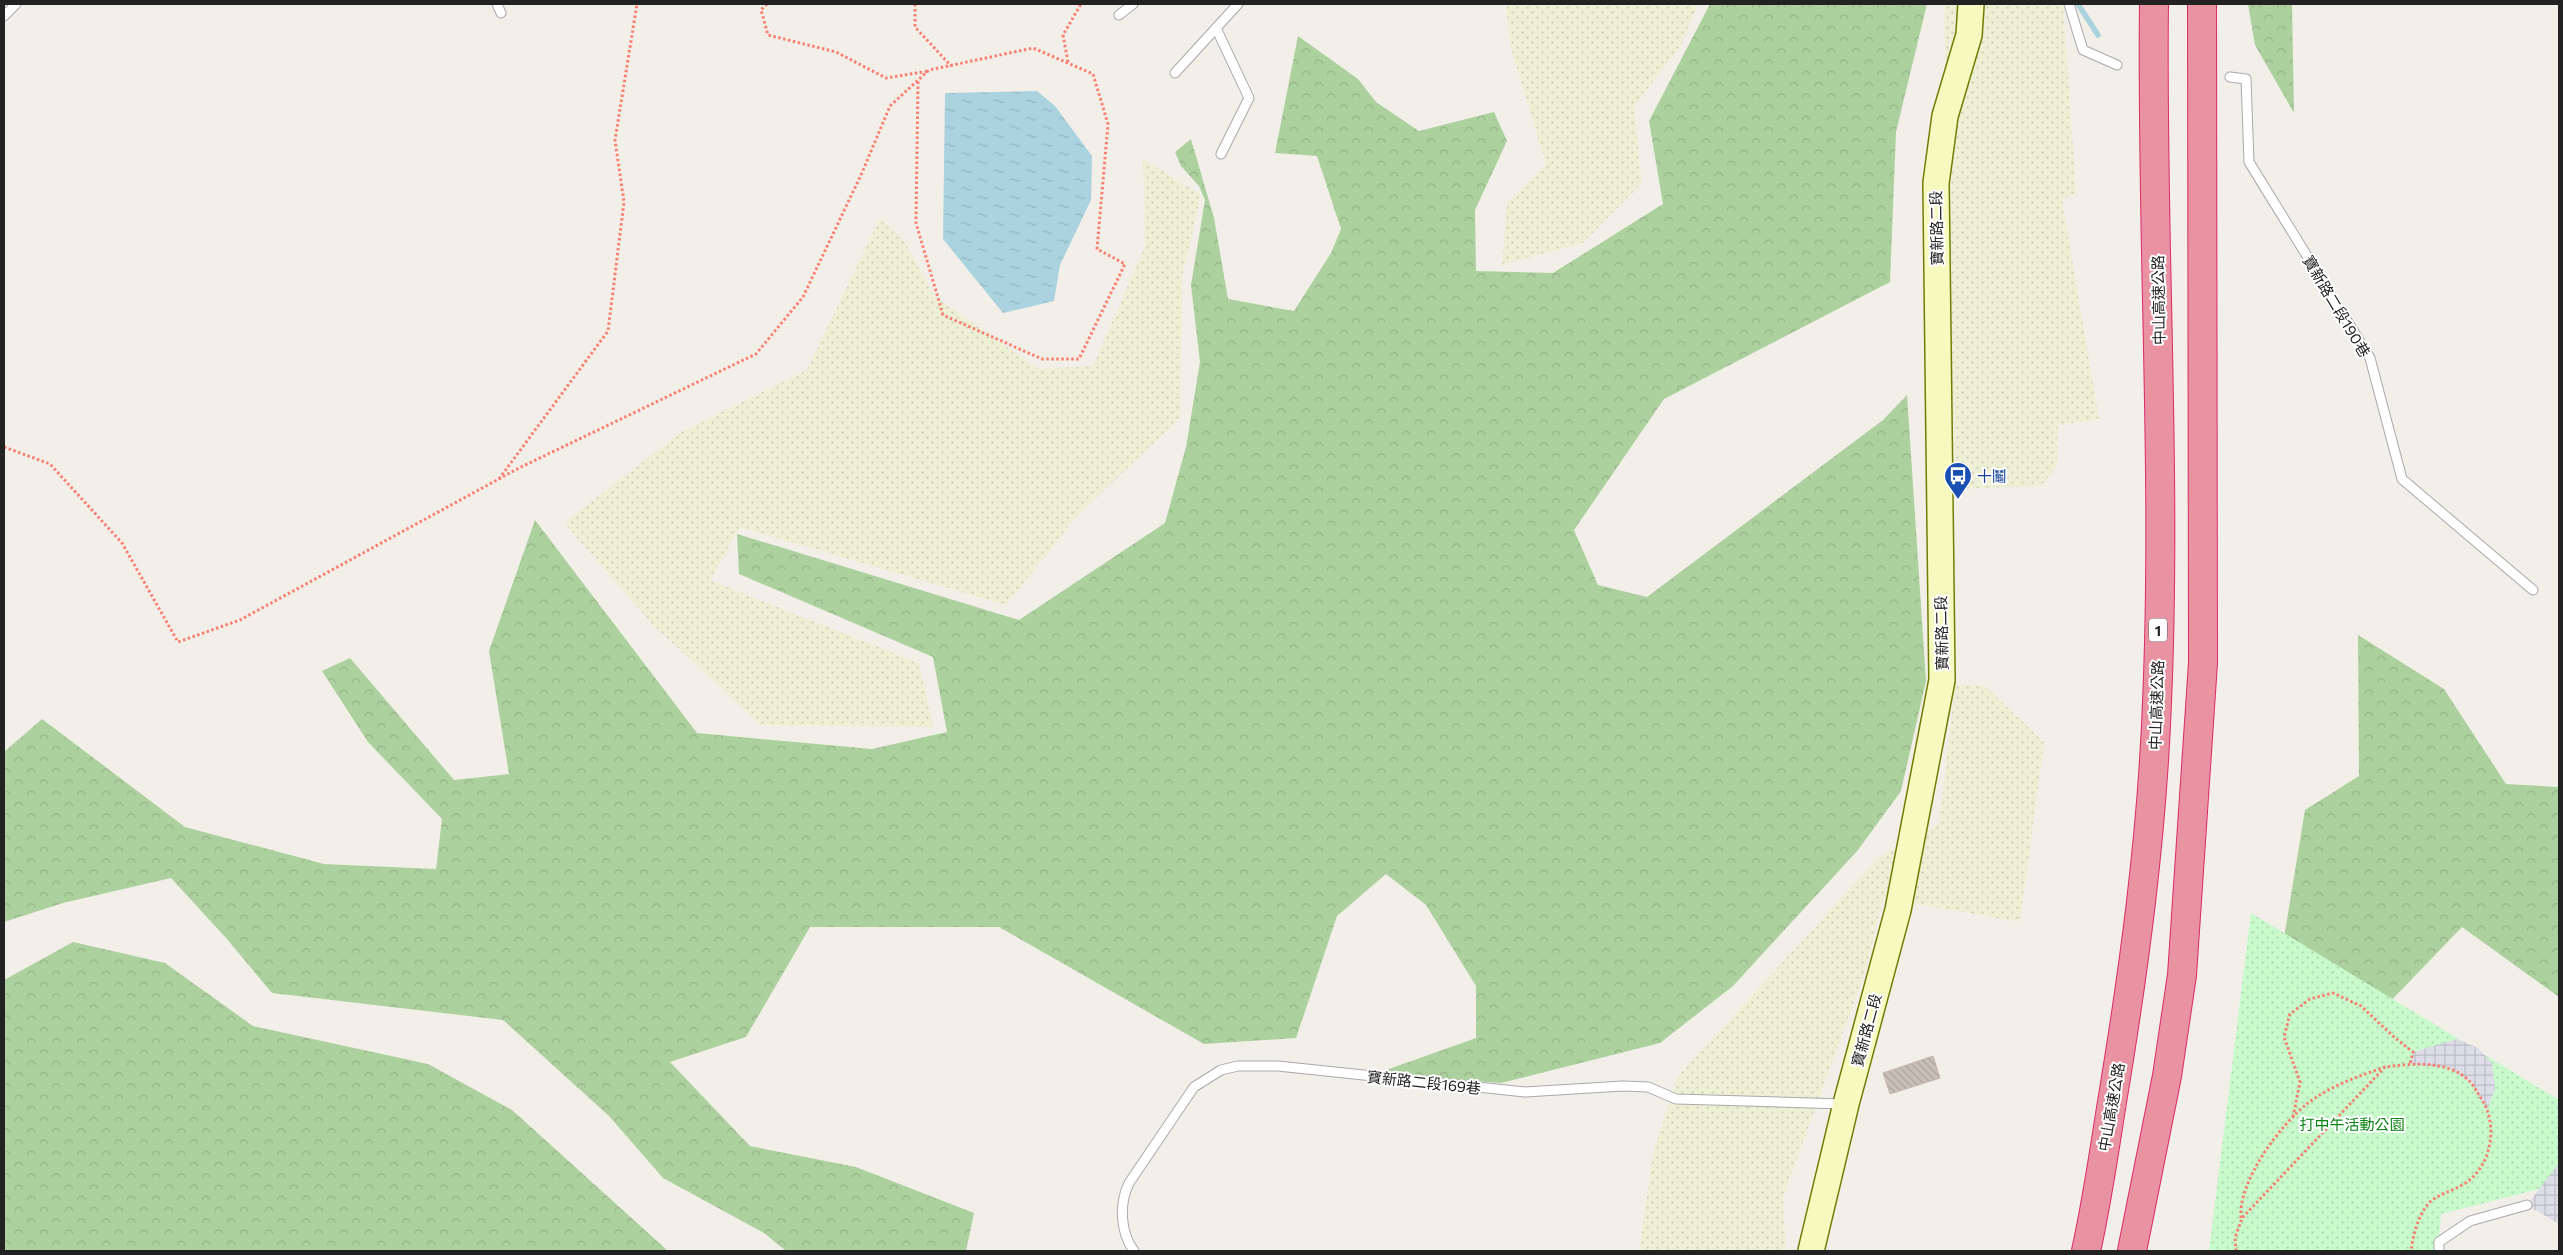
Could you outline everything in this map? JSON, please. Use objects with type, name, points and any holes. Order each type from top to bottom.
[{"type":"highway","name":"中山高速公路","points":[[2086,1251],[2129,1002],[2144,886],[2157,703],[2160,467],[2157,255],[2152,119],[2154,4]]},
{"type":"highway","points":[[2132,1251],[2167,1076],[2182,975],[2203,663],[2202,4]]},
{"type":"street","name":"寶新路二段","points":[[1811,1251],[1846,1104],[1898,910],[1942,680],[1936,183],[1945,116],[1969,35],[1971,4]]},
{"type":"lane","points":[[4,16],[16,4]]},
{"type":"lane","points":[[1120,15],[1133,4]]},
{"type":"lane","points":[[1175,74],[1238,4]]},
{"type":"lane","points":[[2069,4],[2083,50],[2117,65]]},
{"type":"lane","points":[[1216,28],[1249,98],[1221,154]]},
{"type":"lane","name":"寶新路二段190巷","points":[[2230,77],[2246,80],[2250,162],[2370,358],[2402,479],[2533,590]]},
{"type":"lane","name":"寶新路二段169巷","points":[[1134,1251],[1126,1240],[1124,1230],[1123,1195],[1129,1183],[1194,1087],[1222,1070],[1238,1066],[1278,1066],[1525,1092],[1623,1086],[1648,1087],[1676,1099],[1846,1104]]},
{"type":"lane","points":[[2439,1251],[2439,1242],[2470,1221],[2527,1205]]},
{"type":"path","points":[[498,479],[608,332],[624,202],[615,140],[637,4]]},
{"type":"path","points":[[767,4],[761,10],[768,35],[836,52],[886,78],[1033,48],[1093,74],[1108,124],[1097,249],[1125,264],[1079,359],[1042,359],[943,315],[916,223],[918,81]]},
{"type":"path","points":[[915,4],[915,27],[951,66]]},
{"type":"path","points":[[1068,63],[1063,35],[1081,4]]},
{"type":"path","points":[[4,447],[50,464],[122,543],[178,642],[240,620],[498,479],[756,354],[803,297],[861,175],[890,106],[929,70]]},
{"type":"path","points":[[2293,1117],[2300,1082],[2284,1037],[2290,1014],[2310,999],[2333,993],[2361,1006],[2394,1038],[2412,1052],[2410,1064]]},
{"type":"path","points":[[2242,1218],[2241,1208],[2249,1181],[2266,1150],[2293,1117],[2308,1103],[2352,1079],[2385,1067],[2410,1064],[2449,1068],[2472,1084],[2487,1110],[2492,1137],[2483,1163],[2468,1181],[2430,1203],[2414,1231],[2411,1251]]},
{"type":"path","points":[[2236,1251],[2235,1238],[2242,1218],[2385,1067]]},
{"type":"green space","points":[[1506,4],[1698,4],[1681,45],[1634,107],[1642,183],[1583,243],[1508,263],[1502,267],[1507,203],[1546,164],[1511,48]]},
{"type":"green space","points":[[1710,4],[1927,4],[1896,132],[1890,282],[1664,399],[1574,530],[1598,585],[1647,597],[1883,420],[1907,395],[1926,681],[1901,791],[1858,850],[1733,986],[1660,1043],[1501,1083],[1375,1074],[1476,1038],[1476,986],[1426,905],[1386,874],[1337,916],[1296,1038],[1204,1044],[999,927],[810,927],[746,1037],[670,1062],[750,1146],[856,1167],[974,1213],[966,1251],[786,1251],[764,1233],[663,1178],[609,1116],[503,1020],[272,993],[226,938],[171,878],[63,903],[4,922],[4,752],[42,719],[185,827],[324,864],[436,869],[442,819],[368,742],[322,671],[350,658],[454,780],[509,774],[489,651],[535,520],[697,733],[872,749],[947,732],[933,657],[739,574],[737,534],[1019,620],[1165,523],[1186,447],[1200,362],[1191,285],[1205,200],[1199,186],[1181,166],[1175,152],[1191,139],[1214,218],[1228,299],[1294,311],[1331,253],[1341,229],[1317,156],[1275,153],[1298,36],[1358,79],[1376,102],[1419,131],[1494,112],[1507,141],[1475,210],[1476,271],[1553,273],[1663,204],[1649,121]]},
{"type":"green space","points":[[1944,4],[2063,4],[2076,193],[2062,200],[2099,419],[2058,425],[2057,466],[2041,486],[1955,489]]},
{"type":"green space","points":[[2248,4],[2292,4],[2294,113],[2255,45]]},
{"type":"green space","points":[[1143,159],[1201,195],[1182,277],[1180,418],[1077,516],[1006,605],[740,527],[710,580],[919,663],[933,727],[761,725],[654,626],[564,523],[681,432],[807,370],[880,218],[905,242],[934,296],[1039,369],[1093,366],[1145,246]]},
{"type":"green space","points":[[2358,635],[2444,689],[2506,784],[2559,787],[2559,997],[2462,927],[2382,1010],[2284,938],[2305,810],[2359,776]]},
{"type":"green space","points":[[1955,685],[1984,685],[2044,742],[2020,922],[1883,898],[1866,969],[1783,1197],[1786,1251],[1639,1251],[1654,1149],[1679,1075],[1879,857],[1939,824]]},
{"type":"green space","name":"打中午活動公園","points":[[2251,913],[2559,1100],[2559,1170],[2547,1187],[2441,1214],[2438,1251],[2209,1251]]},
{"type":"green space","points":[[73,942],[165,963],[253,1026],[428,1064],[512,1110],[668,1251],[4,1251],[4,980]]},
{"type":"shaded area","points":[[2457,1039],[2478,1048],[2492,1063],[2495,1089],[2487,1110],[2472,1084],[2449,1068],[2410,1064],[2413,1052]]},
{"type":"shaded area","points":[[2559,1163],[2559,1224],[2527,1205]]},
{"type":"water","points":[[1037,91],[1055,106],[1092,156],[1091,200],[1060,265],[1054,301],[1003,313],[943,239],[945,93]]},
{"type":"building","points":[[1933,1056],[1940,1078],[1890,1094],[1883,1073]]},
{"type":"waterway","points":[[2078,4],[2098,35]]},
{"type":"place","name":"十鬮","points":[[1958,500]]}]
